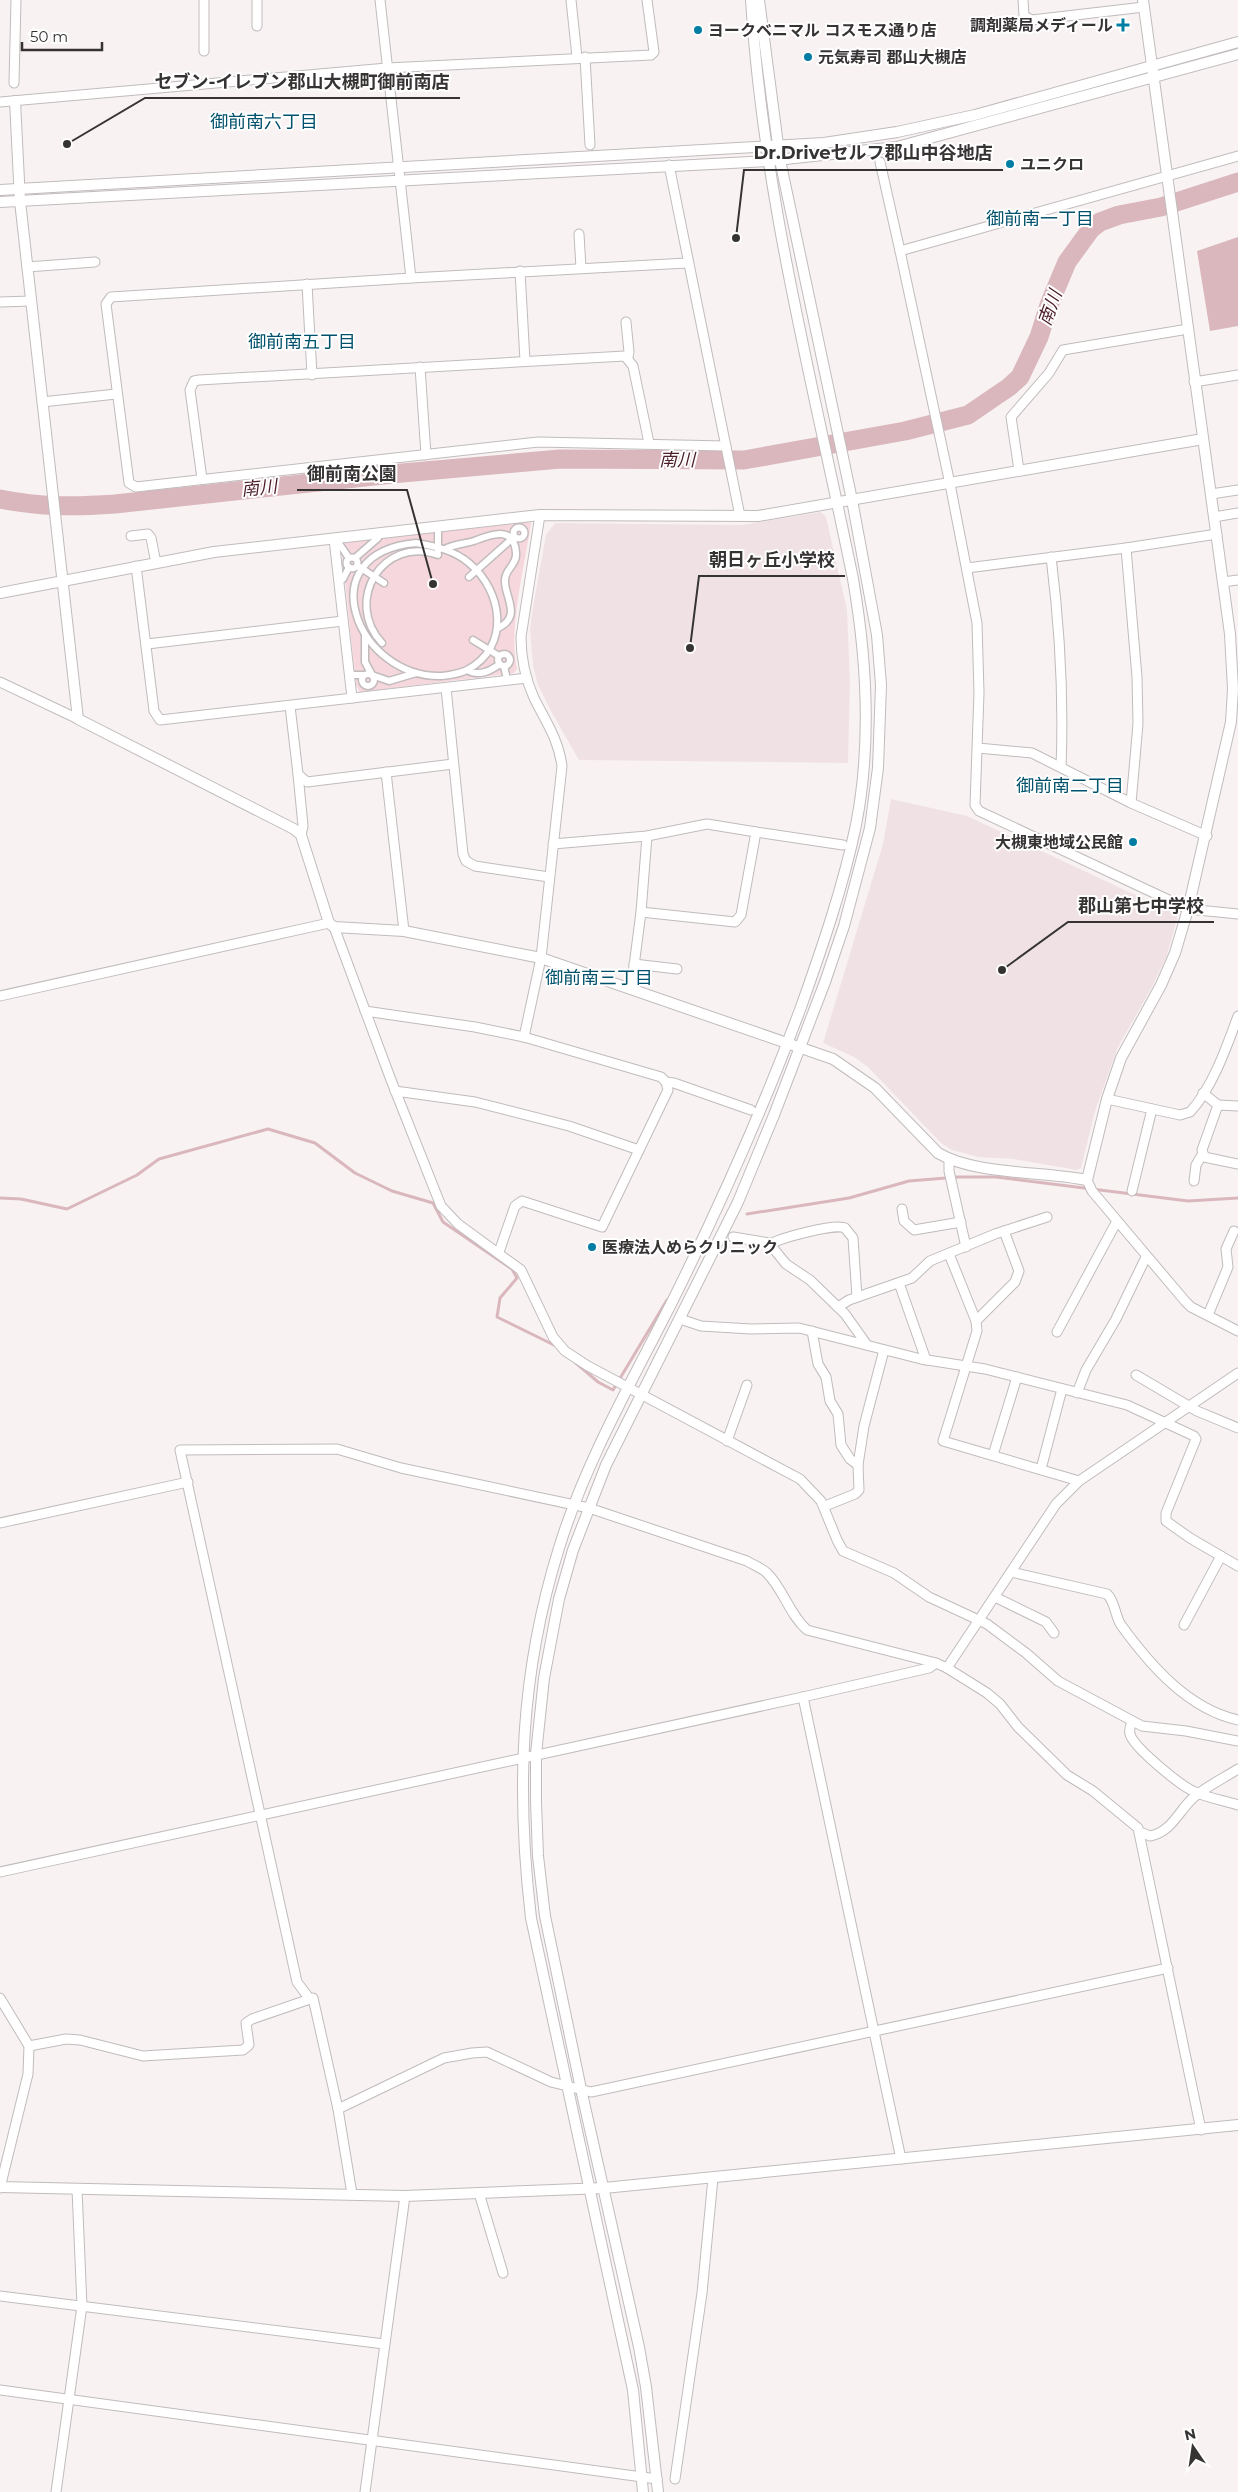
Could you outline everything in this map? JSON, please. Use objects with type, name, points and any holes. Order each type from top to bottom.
[{"type":"street","points":[[14,83],[16,0]]},
{"type":"street","points":[[204,0],[204,51]]},
{"type":"street","points":[[257,0],[257,26]]},
{"type":"street","points":[[380,0],[411,278]]},
{"type":"street","points":[[571,0],[581,57],[590,144]]},
{"type":"street","points":[[0,102],[387,68],[651,55],[654,52],[647,0]]},
{"type":"street","points":[[643,2492],[643,2476],[633,2390],[531,1918],[524,1857],[522,1758],[530,1676],[544,1604],[560,1545],[593,1459],[724,1196],[788,1043],[830,921],[856,825],[863,767],[866,685],[863,636],[838,504],[767,161],[754,53],[751,0]]},
{"type":"street","points":[[658,2492],[658,2479],[639,2347],[581,2089],[545,1916],[538,1856],[536,1754],[544,1678],[553,1628],[574,1550],[606,1465],[738,1202],[801,1048],[844,926],[870,828],[878,768],[881,685],[877,635],[852,500],[780,160],[759,0]]},
{"type":"street","points":[[1023,0],[1024,16],[1032,20],[1143,3],[1194,382],[1217,534],[1232,660],[1235,722],[1188,909],[1175,954],[1161,985],[1121,1058],[1107,1099],[1087,1180],[1092,1191],[1185,1301],[1238,1331]]},
{"type":"street","points":[[0,190],[400,168],[666,150],[766,147],[842,140],[958,119],[1238,42]]},
{"type":"street","points":[[0,202],[767,161],[897,147],[974,128],[1238,54]]},
{"type":"street","points":[[15,101],[20,201],[78,719]]},
{"type":"street","points":[[900,251],[1166,179],[1238,156]]},
{"type":"street","points":[[880,162],[950,484],[977,623],[978,748],[974,802],[979,810],[1188,909],[1238,914]]},
{"type":"street","points":[[669,165],[687,263],[740,516]]},
{"type":"street","points":[[579,234],[581,268]]},
{"type":"street","points":[[27,267],[95,262]]},
{"type":"street","points":[[687,263],[520,271],[111,297],[106,304],[116,394],[129,483],[131,486],[136,487],[538,442],[726,447]]},
{"type":"street","points":[[520,271],[525,361]]},
{"type":"street","points":[[306,284],[312,375]]},
{"type":"street","points":[[0,302],[31,301]]},
{"type":"street","points":[[626,322],[628,357],[633,366],[648,444]]},
{"type":"street","points":[[1019,470],[1011,418],[1049,373],[1063,350],[1188,329]]},
{"type":"street","points":[[202,479],[190,390],[194,381],[525,361],[628,357]]},
{"type":"street","points":[[420,367],[426,455]]},
{"type":"street","points":[[1194,382],[1238,375]]},
{"type":"street","points":[[42,402],[116,394]]},
{"type":"street","points":[[0,593],[214,552],[337,542],[438,527],[540,515],[740,516],[838,504],[1019,470],[1203,439]]},
{"type":"street","points":[[1211,494],[1238,490]]},
{"type":"street","points":[[1214,516],[1238,513]]},
{"type":"street","points":[[524,1037],[541,958],[561,777],[560,758],[554,734],[534,697],[523,667],[521,637],[540,515]]},
{"type":"street","points":[[377,650],[383,642],[371,629],[367,617],[366,597],[374,576],[389,561],[406,553],[440,553],[492,533],[512,539],[521,539],[528,534],[518,525],[513,532],[512,539],[516,556],[504,582],[512,608],[507,620],[498,628]]},
{"type":"street","points":[[438,527],[440,553]]},
{"type":"street","points":[[131,536],[148,534],[151,538],[156,563]]},
{"type":"street","points":[[967,568],[1126,548],[1217,534]]},
{"type":"street","points":[[343,579],[348,567],[346,562],[378,538]]},
{"type":"street","points":[[469,577],[512,539]]},
{"type":"street","points":[[337,542],[358,562],[359,567],[353,597],[359,621],[365,635],[377,650],[395,665],[416,673],[445,676],[467,670],[484,659],[490,651],[498,628],[494,599],[486,581],[467,561],[416,543],[397,545],[371,557],[359,567],[348,567]]},
{"type":"street","points":[[337,542],[343,622],[352,698]]},
{"type":"street","points":[[1126,548],[1138,677],[1138,732],[1131,802]]},
{"type":"street","points":[[1051,557],[1059,621],[1064,687],[1061,767]]},
{"type":"street","points":[[136,566],[154,711],[160,720],[527,678]]},
{"type":"street","points":[[359,567],[384,583]]},
{"type":"street","points":[[1223,582],[1238,580]]},
{"type":"street","points":[[147,644],[343,622]]},
{"type":"street","points":[[364,675],[362,682],[369,689],[374,681],[365,662],[365,635]]},
{"type":"street","points":[[473,640],[490,651],[501,662],[506,675]]},
{"type":"street","points":[[467,670],[479,674],[491,670],[501,662],[506,654],[513,658],[508,664],[501,662]]},
{"type":"street","points":[[354,675],[369,674],[389,681],[416,673]]},
{"type":"street","points":[[0,682],[78,719],[294,829],[301,835],[332,925],[395,1091],[444,1212],[521,1270],[560,1345],[588,1366],[800,1479],[818,1496],[825,1506],[843,1551],[894,1573],[929,1597],[980,1620],[1026,1654],[1058,1682],[1083,1693],[1132,1722],[1150,1728],[1186,1731],[1238,1742]]},
{"type":"street","points":[[446,688],[453,764],[466,861],[475,866],[549,877]]},
{"type":"street","points":[[290,706],[303,826],[301,835]]},
{"type":"street","points":[[978,748],[1027,752],[1206,836]]},
{"type":"street","points":[[298,774],[307,782],[453,764]]},
{"type":"street","points":[[386,772],[404,931]]},
{"type":"street","points":[[553,844],[647,836],[708,824],[842,845]]},
{"type":"street","points":[[641,912],[735,922],[741,915],[756,832]]},
{"type":"street","points":[[631,989],[641,912],[647,836]]},
{"type":"street","points":[[0,996],[332,925],[404,931],[541,958],[833,1059],[856,1073],[875,1088],[938,1153],[949,1160],[979,1167],[1058,1174],[1087,1180]]},
{"type":"street","points":[[634,964],[677,969]]},
{"type":"street","points":[[365,1010],[475,1027],[524,1037],[661,1077],[666,1082],[668,1090],[602,1227],[522,1201],[515,1206],[499,1252]]},
{"type":"street","points":[[1107,1099],[1184,1114],[1193,1110],[1228,1043],[1238,1016]]},
{"type":"street","points":[[1228,1043],[1238,1047]]},
{"type":"street","points":[[666,1082],[674,1083],[752,1110]]},
{"type":"street","points":[[395,1091],[475,1102],[569,1126],[638,1150]]},
{"type":"street","points":[[1203,1093],[1218,1105],[1238,1106]]},
{"type":"street","points":[[1194,1181],[1196,1166],[1203,1153],[1218,1105]]},
{"type":"street","points":[[1132,1191],[1152,1109]]},
{"type":"street","points":[[1203,1153],[1206,1159],[1238,1164]]},
{"type":"street","points":[[949,1160],[949,1171],[966,1246]]},
{"type":"street","points":[[902,1209],[904,1221],[914,1230],[960,1222]]},
{"type":"street","points":[[838,1307],[857,1297],[912,1278],[930,1261],[1004,1231],[1048,1217]]},
{"type":"street","points":[[1057,1332],[1117,1221]]},
{"type":"street","points":[[771,1244],[780,1240],[842,1226],[850,1233],[852,1238],[857,1297]]},
{"type":"street","points":[[976,1321],[1015,1282],[1018,1275],[1019,1271],[1004,1231]]},
{"type":"street","points":[[1208,1315],[1228,1267],[1226,1249],[1234,1231]]},
{"type":"street","points":[[733,1238],[766,1241],[771,1244],[786,1264],[804,1275],[838,1307],[867,1345]]},
{"type":"street","points":[[949,1254],[976,1321],[977,1331],[943,1441],[1079,1481]]},
{"type":"street","points":[[1077,1393],[1086,1370],[1116,1319],[1146,1257]]},
{"type":"street","points":[[899,1283],[926,1360]]},
{"type":"street","points":[[680,1319],[701,1326],[751,1329],[799,1328],[926,1360],[966,1366],[1016,1377],[1127,1405],[1194,1436],[1196,1441],[1166,1513],[1166,1521],[1190,1538],[1238,1566]]},
{"type":"street","points":[[812,1331],[818,1364],[826,1377],[830,1401],[838,1414],[841,1445],[850,1459],[858,1465]]},
{"type":"street","points":[[825,1506],[855,1494],[859,1490],[858,1465],[869,1406],[884,1350]]},
{"type":"street","points":[[947,1668],[1056,1504],[1079,1481],[1238,1373]]},
{"type":"street","points":[[1136,1374],[1188,1406],[1238,1428]]},
{"type":"street","points":[[993,1455],[1016,1377]]},
{"type":"street","points":[[727,1441],[747,1385]]},
{"type":"street","points":[[1042,1469],[1062,1389]]},
{"type":"street","points":[[352,2194],[338,2109],[313,1998],[309,1998],[297,1982],[180,1450],[337,1449],[401,1468],[589,1508],[747,1561],[766,1572],[774,1582],[796,1621],[807,1630],[936,1663],[958,1673],[1000,1704],[1018,1727],[1067,1775],[1093,1791],[1133,1822],[1140,1832],[1201,2130]]},
{"type":"street","points":[[0,1523],[188,1482]]},
{"type":"street","points":[[1184,1625],[1221,1556]]},
{"type":"street","points":[[1011,1572],[1106,1594],[1112,1600],[1120,1623],[1138,1646],[1169,1679],[1203,1708],[1238,1720]]},
{"type":"street","points":[[995,1597],[1046,1622],[1054,1632]]},
{"type":"street","points":[[0,1872],[536,1754],[803,1698],[928,1668],[936,1663]]},
{"type":"street","points":[[803,1698],[901,2159]]},
{"type":"street","points":[[1132,1722],[1131,1737],[1150,1759],[1192,1791],[1238,1805]]},
{"type":"street","points":[[1140,1832],[1150,1836],[1166,1829],[1199,1794],[1238,1770]]},
{"type":"street","points":[[338,2109],[444,2058],[472,2052],[486,2052],[551,2082],[591,2092],[1168,1968]]},
{"type":"street","points":[[29,2046],[66,2039],[80,2040],[143,2056],[242,2050],[249,2045],[246,2023],[309,1998]]},
{"type":"street","points":[[0,1999],[29,2046],[28,2074],[0,2188],[405,2196],[590,2189],[1238,2125]]},
{"type":"street","points":[[675,2478],[702,2293],[713,2178]]},
{"type":"street","points":[[56,2492],[67,2400],[82,2306],[77,2189]]},
{"type":"street","points":[[479,2193],[502,2273]]},
{"type":"street","points":[[365,2492],[405,2196]]},
{"type":"street","points":[[0,2296],[384,2344]]},
{"type":"street","points":[[0,2390],[658,2479]]},
{"type":"shaded area","points":[[1238,237],[1238,326],[1210,331],[1197,251]]},
{"type":"shaded area","points":[[821,512],[826,517],[847,610],[850,682],[848,763],[579,760],[538,685],[533,666],[530,630],[532,613],[546,535],[555,523],[741,525]]},
{"type":"shaded area","points":[[531,523],[518,597],[515,635],[517,669],[514,673],[360,692],[356,685],[341,543]]},
{"type":"shaded area","points":[[891,799],[967,816],[1176,914],[1177,919],[1167,955],[1153,985],[1118,1047],[1095,1111],[1081,1168],[1077,1170],[1013,1159],[978,1157],[952,1150],[941,1143],[868,1067],[854,1057],[823,1043],[883,844]]},
{"type":"waterway","name":"南川","points":[[0,499],[44,505],[99,505],[402,473],[560,459],[744,460],[905,431],[968,415],[1009,387],[1020,377],[1039,337],[1049,305],[1067,262],[1091,229],[1100,222],[1119,215],[1161,207],[1238,182]]},
{"type":"waterway","points":[[0,1198],[21,1199],[67,1209],[137,1175],[159,1159],[268,1129],[315,1143],[355,1173],[392,1191],[433,1203],[443,1222],[512,1269],[517,1278],[500,1298],[497,1317],[556,1346]]},
{"type":"waterway","points":[[747,1214],[849,1198],[909,1181],[958,1177],[996,1177],[1188,1201],[1238,1198]]},
{"type":"waterway","points":[[576,1363],[598,1382],[613,1390],[667,1300]]},
{"type":"place","name":"調剤薬局メディール","points":[[1123,25]]},
{"type":"place","name":"ヨークベニマル コスモス通り店","points":[[698,30]]},
{"type":"place","name":"元気寿司 郡山大槻店","points":[[808,57]]},
{"type":"place","name":"セブン-イレブン郡山大槻町御前南店","points":[[67,144]]},
{"type":"place","name":"ユニクロ","points":[[1010,164]]},
{"type":"place","name":"Dr.Driveセルフ郡山中谷地店","points":[[736,238]]},
{"type":"place","name":"御前南公園","points":[[433,584]]},
{"type":"place","name":"朝日ヶ丘小学校","points":[[690,648]]},
{"type":"place","name":"大槻東地域公民館","points":[[1133,842]]},
{"type":"place","name":"郡山第七中学校","points":[[1002,970]]},
{"type":"place","name":"医療法人めらクリニック","points":[[592,1247]]},
{"type":"district","name":"御前南六丁目","points":[[264,122]]},
{"type":"district","name":"御前南一丁目","points":[[1040,219]]},
{"type":"district","name":"御前南五丁目","points":[[302,342]]},
{"type":"district","name":"御前南二丁目","points":[[1070,786]]},
{"type":"district","name":"御前南三丁目","points":[[599,978]]}]
